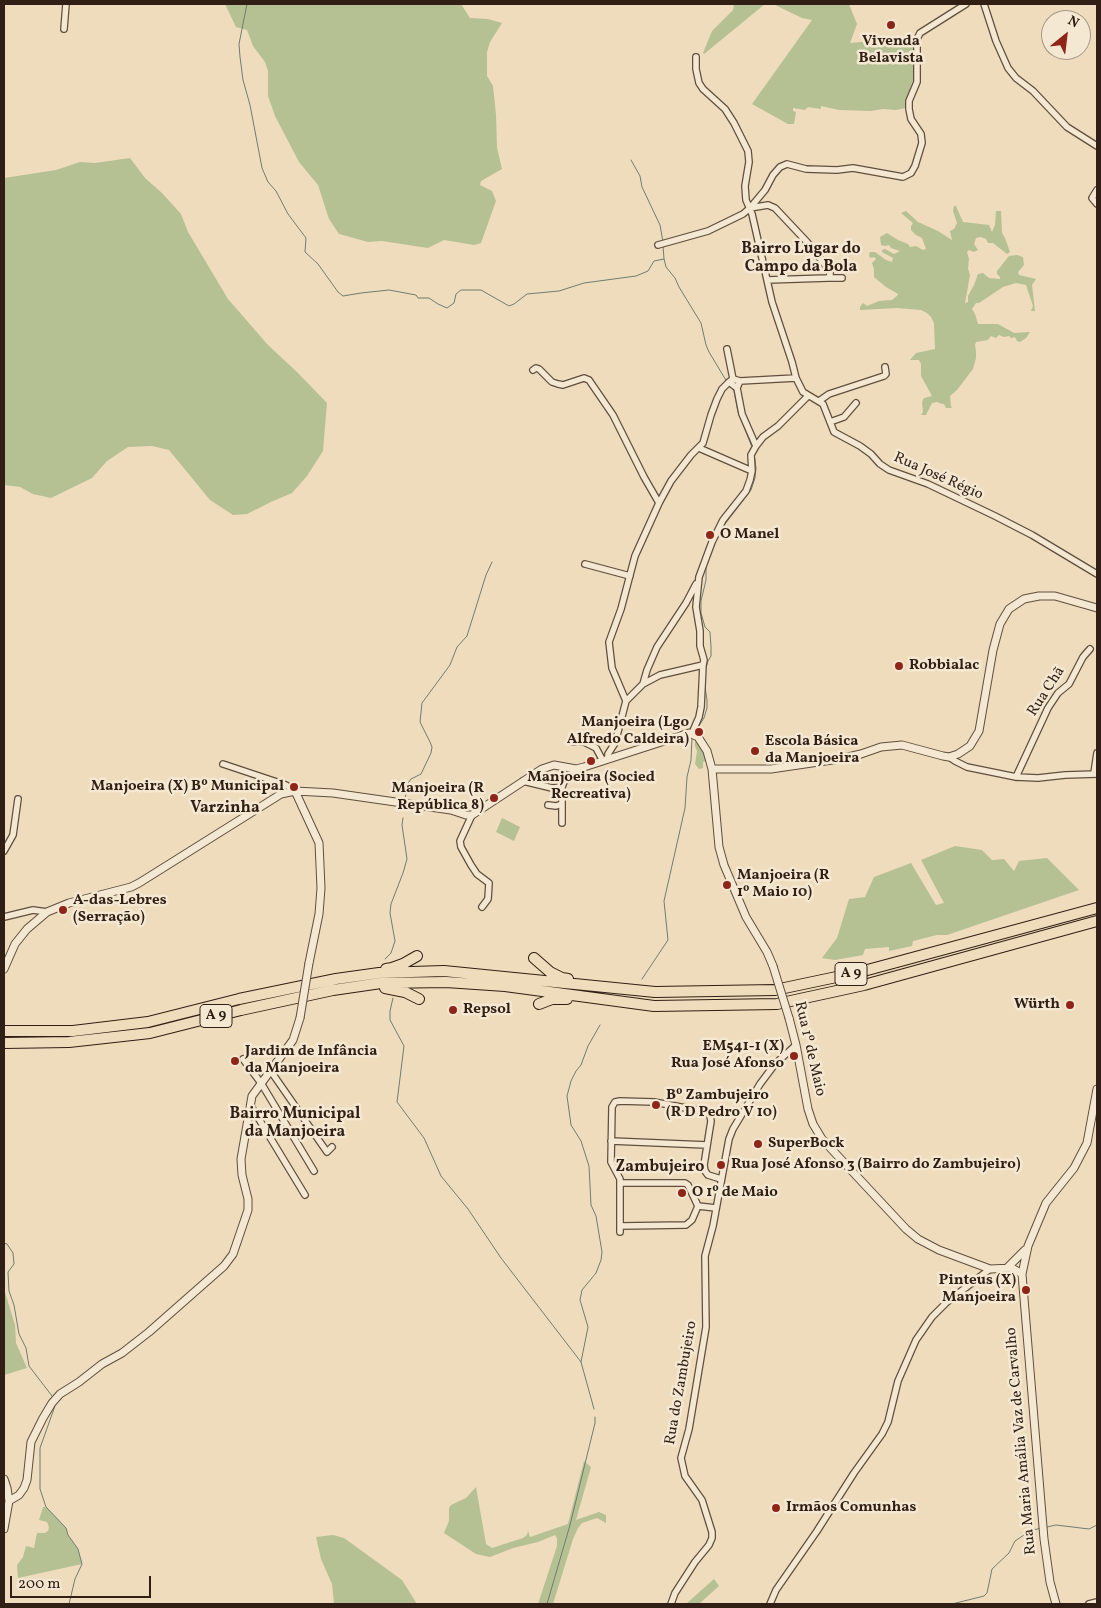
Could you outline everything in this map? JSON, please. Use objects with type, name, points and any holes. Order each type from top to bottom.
[{"type":"highway","name":"A 9","points":[[4,1031],[73,1031],[148,1022],[239,999],[379,973],[444,971],[654,992],[775,990],[860,972],[1097,908]]},
{"type":"highway","name":"A 9","points":[[4,1043],[69,1042],[150,1033],[333,990],[381,983],[446,982],[505,986],[654,1006],[777,1004],[864,985],[1097,921]]},
{"type":"highway","points":[[350,977],[392,968],[417,956]]},
{"type":"highway","points":[[534,958],[550,972],[562,978],[611,988]]},
{"type":"highway","points":[[356,986],[394,989],[419,999]]},
{"type":"highway","points":[[538,1004],[552,999],[604,999]]},
{"type":"street","points":[[64,28],[66,4]]},
{"type":"street","points":[[658,245],[708,231],[743,214],[765,190],[773,174],[780,167],[787,164],[806,169],[837,170],[852,168],[903,176],[911,173],[922,143],[921,134],[911,119],[909,109],[909,100],[917,82],[917,39],[920,33],[966,4]]},
{"type":"street","points":[[984,4],[996,41],[1008,68],[1067,127],[1097,146]]},
{"type":"street","points":[[696,57],[699,83],[725,109],[746,146],[749,162],[745,186],[746,200],[750,208],[772,302],[796,378],[803,392],[818,401],[830,394],[884,376],[886,374],[885,367]]},
{"type":"street","points":[[1097,190],[1092,198],[1097,204]]},
{"type":"street","points":[[750,208],[768,205],[775,208],[807,242],[828,269],[830,275],[828,278]]},
{"type":"street","points":[[767,280],[842,278]]},
{"type":"street","points":[[727,349],[730,381],[737,388],[742,414],[754,448]]},
{"type":"street","points":[[533,370],[539,369],[552,382],[563,385],[584,378],[589,380],[614,415],[644,477],[659,503]]},
{"type":"street","points":[[730,381],[796,378]]},
{"type":"street","points":[[626,701],[612,668],[609,642],[621,609],[635,556],[659,503],[691,454],[699,448],[705,439],[717,399],[730,381]]},
{"type":"street","points":[[737,388],[740,382]]},
{"type":"street","points":[[643,684],[657,647],[686,602],[699,577],[712,542],[723,520],[746,491],[752,471],[751,455],[754,448],[763,437],[778,426],[808,396]]},
{"type":"street","name":"Rua José Régio","points":[[818,401],[823,404],[836,434],[860,446],[889,470],[936,488],[995,516],[1040,539],[1097,574]]},
{"type":"street","points":[[830,422],[844,417],[856,403]]},
{"type":"street","points":[[699,448],[752,471]]},
{"type":"street","points":[[585,564],[630,576]]},
{"type":"street","points":[[562,823],[562,788],[564,782],[576,770],[683,734],[695,735],[702,707],[704,660],[700,646],[700,630],[696,607],[699,577]]},
{"type":"street","points":[[712,769],[771,769],[838,759],[881,747],[902,745],[950,756],[958,754],[970,746],[980,731],[1000,624],[1009,609],[1024,598],[1039,596],[1055,596],[1097,608]]},
{"type":"street","name":"Rua Chã","points":[[1016,777],[1048,708],[1058,694],[1069,684],[1083,657],[1090,649]]},
{"type":"street","points":[[605,760],[615,743],[626,701],[643,684],[667,673],[703,665]]},
{"type":"street","name":"Rua 1º de Maio","points":[[695,735],[705,746],[712,769],[719,847],[724,865],[746,917],[767,952],[773,966],[796,1045],[808,1109],[813,1124],[822,1139],[918,1240],[990,1269],[1008,1267]]},
{"type":"street","points":[[574,742],[584,742],[596,748],[605,760]]},
{"type":"street","points":[[950,756],[955,762],[967,767],[1016,777],[1038,778],[1096,774],[1097,753]]},
{"type":"street","points":[[9,1501],[19,1495],[24,1488],[27,1480],[31,1442],[52,1403],[60,1394],[102,1364],[122,1353],[149,1332],[224,1266],[233,1254],[248,1210],[241,1159],[252,1096],[293,1040],[300,1018],[321,888],[319,843],[295,791],[286,785],[223,764]]},
{"type":"street","points":[[482,908],[488,899],[489,883],[477,874],[461,847],[460,841],[472,815],[542,769],[554,765],[576,770]]},
{"type":"street","points":[[523,781],[552,788],[562,788]]},
{"type":"street","points":[[4,969],[16,944],[27,929],[47,912],[69,903],[131,887],[139,883],[282,794],[295,791],[333,793],[451,810],[472,815]]},
{"type":"street","points":[[4,851],[13,835],[18,799]]},
{"type":"street","points":[[548,805],[556,806],[562,804]]},
{"type":"street","points":[[4,918],[33,910],[47,912]]},
{"type":"street","name":"Rua do Zambujeiro","points":[[671,1604],[675,1593],[712,1538],[712,1532],[702,1500],[685,1476],[682,1458],[689,1430],[705,1340],[705,1256],[713,1226],[729,1139],[733,1128],[760,1084],[775,1064],[796,1045]]},
{"type":"street","points":[[243,1059],[261,1083],[314,1170]]},
{"type":"street","points":[[270,1070],[327,1152],[332,1147]]},
{"type":"street","points":[[1008,1267],[1028,1246],[1046,1203],[1074,1168],[1081,1156],[1087,1143],[1097,1089]]},
{"type":"street","points":[[620,1183],[685,1183],[688,1184],[698,1206],[692,1220],[686,1225],[621,1229],[620,1183],[620,1179],[611,1162],[613,1104],[620,1101],[654,1102],[708,1113],[711,1121],[705,1171],[708,1175],[721,1178]]},
{"type":"street","points":[[251,1106],[305,1195]]},
{"type":"street","points":[[611,1141],[707,1144]]},
{"type":"street","points":[[698,1206],[716,1208]]},
{"type":"street","name":"Rua Maria Amália Vaz de Carvalho","points":[[1028,1246],[1022,1274],[1044,1539],[1050,1582],[1056,1604]]},
{"type":"street","points":[[1008,1267],[1014,1268],[1022,1274]]},
{"type":"street","points":[[770,1604],[776,1590],[882,1434],[888,1422],[898,1381],[916,1340],[932,1317],[947,1302],[990,1269]]},
{"type":"street","points":[[4,1529],[9,1501],[5,1483]]},
{"type":"street","points":[[1090,1604],[1097,1602]]},
{"type":"green space","points":[[225,4],[461,4],[470,18],[488,19],[502,23],[490,42],[487,52],[487,76],[493,86],[497,148],[502,169],[481,181],[480,185],[492,191],[496,201],[481,243],[474,245],[444,240],[428,248],[382,241],[368,242],[339,234],[329,219],[318,185],[299,162],[275,116],[268,96],[268,71],[265,62],[253,46],[247,30],[236,27]]},
{"type":"green space","points":[[734,4],[765,4],[704,54],[712,31],[733,10]]},
{"type":"green space","points":[[773,4],[849,4],[857,24],[850,43],[915,37],[913,43],[915,54],[913,63],[916,72],[906,108],[871,111],[839,110],[821,106],[821,109],[808,107],[805,110],[793,108],[793,111],[796,112],[794,124],[788,124],[752,104],[812,20],[802,18]]},
{"type":"green space","points":[[130,158],[145,178],[181,214],[188,232],[228,299],[268,345],[327,403],[323,451],[307,476],[292,493],[247,514],[233,515],[210,500],[169,450],[152,446],[128,447],[107,461],[92,478],[51,498],[33,494],[20,487],[4,485],[4,178],[56,170],[80,162],[95,163]]},
{"type":"green space","points":[[954,206],[956,206],[963,222],[989,225],[992,232],[995,225],[996,211],[1001,211],[1002,233],[1010,252],[1007,254],[993,243],[988,243],[986,239],[976,238],[974,244],[978,250],[974,252],[969,250],[967,252],[970,275],[965,303],[968,302],[968,296],[978,274],[983,273],[989,278],[1000,279],[997,271],[1009,256],[1017,255],[1023,257],[1024,265],[1018,272],[1019,275],[1036,279],[1032,285],[1035,311],[1031,311],[1033,306],[1026,285],[1016,283],[1003,287],[979,303],[976,303],[972,309],[978,324],[998,324],[1014,333],[1030,332],[1020,342],[1015,337],[999,335],[996,338],[991,336],[988,340],[976,342],[976,358],[973,369],[950,396],[952,408],[946,408],[944,404],[937,402],[932,403],[926,415],[921,415],[924,398],[932,396],[921,376],[919,360],[910,360],[916,353],[935,349],[934,323],[931,317],[921,310],[897,308],[860,310],[860,307],[863,303],[867,306],[879,301],[892,300],[898,294],[874,277],[872,263],[876,259],[874,257],[870,258],[870,252],[875,252],[892,262],[893,258],[882,252],[882,250],[885,249],[894,254],[900,251],[891,248],[889,245],[881,245],[880,237],[887,233],[908,244],[910,247],[916,246],[923,250],[926,249],[922,238],[911,230],[913,223],[901,213],[906,211],[918,222],[952,240],[950,231],[954,229],[957,223],[953,211]]},
{"type":"green space","points":[[695,739],[705,753],[706,761],[703,762],[703,768],[699,769],[695,764],[697,751]]},
{"type":"green space","points":[[502,818],[520,827],[514,841],[496,832]]},
{"type":"green space","points":[[955,846],[982,850],[992,860],[1004,859],[1014,871],[1019,861],[1047,858],[1079,890],[947,935],[937,935],[913,941],[912,946],[889,951],[889,947],[865,949],[863,955],[835,960],[822,958],[837,938],[849,899],[865,897],[874,877],[911,863],[936,905],[944,903],[921,860]]},
{"type":"green space","points":[[4,1289],[15,1325],[16,1343],[27,1368],[4,1375]]},
{"type":"green space","points":[[584,1461],[591,1467],[576,1520],[599,1512],[606,1515],[606,1523],[597,1518],[582,1523],[578,1528],[553,1604],[538,1604],[557,1546],[555,1535],[490,1557],[476,1554],[444,1533],[449,1521],[449,1508],[451,1505],[466,1498],[476,1487],[486,1544],[492,1548],[523,1538],[527,1535],[528,1531],[530,1537],[568,1524]]},
{"type":"green space","points":[[43,1507],[46,1507],[66,1528],[68,1535],[78,1549],[82,1564],[18,1578],[17,1565],[23,1557],[26,1546],[34,1548],[37,1533],[48,1531],[47,1522],[39,1520]]},
{"type":"green space","points":[[333,1535],[344,1538],[402,1580],[417,1604],[334,1604],[332,1584],[321,1559],[316,1537]]},
{"type":"green space","points":[[714,1579],[719,1586],[699,1604],[686,1604]]},
{"type":"waterway","points":[[247,4],[239,44],[240,57],[243,80],[250,105],[262,168],[268,182],[276,191],[288,214],[306,238],[305,252],[318,264],[343,296],[389,290],[416,295],[418,298],[429,298],[447,308],[454,303],[456,294],[461,290],[481,290],[509,306],[527,294],[559,291],[584,283],[636,276],[648,271],[654,261],[664,259]]},
{"type":"waterway","points":[[631,160],[640,176],[642,187],[660,225],[663,242]]},
{"type":"waterway","points":[[663,246],[666,267],[675,278],[701,323],[709,352],[727,382]]},
{"type":"waterway","points":[[730,385],[734,391],[738,412],[752,447]]},
{"type":"waterway","points":[[722,528],[751,490],[756,468],[754,453]]},
{"type":"waterway","points":[[405,799],[408,783],[411,779],[421,774],[431,753],[432,747],[420,722],[422,703],[450,665],[457,647],[467,636],[486,575],[492,562]]},
{"type":"waterway","points":[[706,566],[701,613],[705,627],[710,632],[711,656],[706,668]]},
{"type":"waterway","points":[[695,732],[704,718],[707,708],[705,687]]},
{"type":"waterway","points":[[642,979],[668,940],[664,901],[685,808],[692,738]]},
{"type":"waterway","points":[[385,959],[391,953],[395,941],[390,913],[391,904],[407,859],[402,825],[403,818]]},
{"type":"waterway","points":[[393,998],[390,1020],[404,1046],[397,1102],[424,1138],[441,1176],[468,1209],[501,1258],[581,1362],[594,1409]]},
{"type":"waterway","points":[[581,1362],[588,1327],[580,1300],[582,1290],[596,1273],[602,1252],[596,1216],[591,1205],[589,1166],[581,1141],[571,1125],[567,1096],[571,1081],[581,1065],[588,1046],[600,1025]]},
{"type":"waterway","points":[[4,1243],[7,1244],[13,1253],[14,1264],[8,1272],[9,1291],[14,1305],[19,1334],[26,1348],[29,1366],[52,1396]]},
{"type":"waterway","points":[[55,1406],[40,1448],[40,1489],[46,1507],[66,1528],[68,1535],[78,1549],[82,1564],[75,1579],[69,1604]]},
{"type":"waterway","points":[[547,1604],[570,1525],[595,1417]]},
{"type":"waterway","points":[[1047,1527],[1056,1525],[1089,1529],[1097,1525]]},
{"type":"waterway","points":[[952,1604],[984,1596],[987,1593],[992,1569],[1009,1553],[1015,1541],[1030,1531],[1041,1528]]},
{"type":"place","name":"Vivenda Belavista","points":[[891,25]]},
{"type":"place","name":"O Manel","points":[[710,535]]},
{"type":"place","name":"Robbialac","points":[[899,666]]},
{"type":"place","name":"Manjoeira (Lgo Alfredo Caldeira)","points":[[699,732]]},
{"type":"place","name":"Escola Básica da Manjoeira","points":[[755,751]]},
{"type":"place","name":"Manjoeira (Socied Recreativa)","points":[[591,761]]},
{"type":"place","name":"Manjoeira (X) Bº Municipal","points":[[294,787]]},
{"type":"place","name":"Manjoeira (R República 8)","points":[[494,798]]},
{"type":"place","name":"Manjoeira (R 1º Maio 10)","points":[[727,885]]},
{"type":"place","name":"A-das-Lebres (Serração)","points":[[63,910]]},
{"type":"place","name":"Würth","points":[[1070,1005]]},
{"type":"place","name":"Repsol","points":[[453,1010]]},
{"type":"place","name":"EM541-1 (X) Rua José Afonso","points":[[794,1056]]},
{"type":"place","name":"Jardim de Infância da Manjoeira","points":[[235,1061]]},
{"type":"place","name":"Bº Zambujeiro (R D Pedro V 10)","points":[[656,1105]]},
{"type":"place","name":"SuperBock","points":[[758,1144]]},
{"type":"place","name":"Rua José Afonso 3 (Bairro do Zambujeiro)","points":[[721,1165]]},
{"type":"place","name":"O 1º de Maio","points":[[682,1193]]},
{"type":"place","name":"Pinteus (X) Manjoeira","points":[[1026,1290]]},
{"type":"place","name":"Irmãos Comunhas","points":[[776,1508]]},
{"type":"district","name":"Bairro Lugar do Campo da Bola","points":[[801,259]]},
{"type":"district","name":"Varzinha","points":[[225,809]]},
{"type":"district","name":"Bairro Municipal da Manjoeira","points":[[295,1124]]},
{"type":"district","name":"Zambujeiro","points":[[660,1168]]}]
